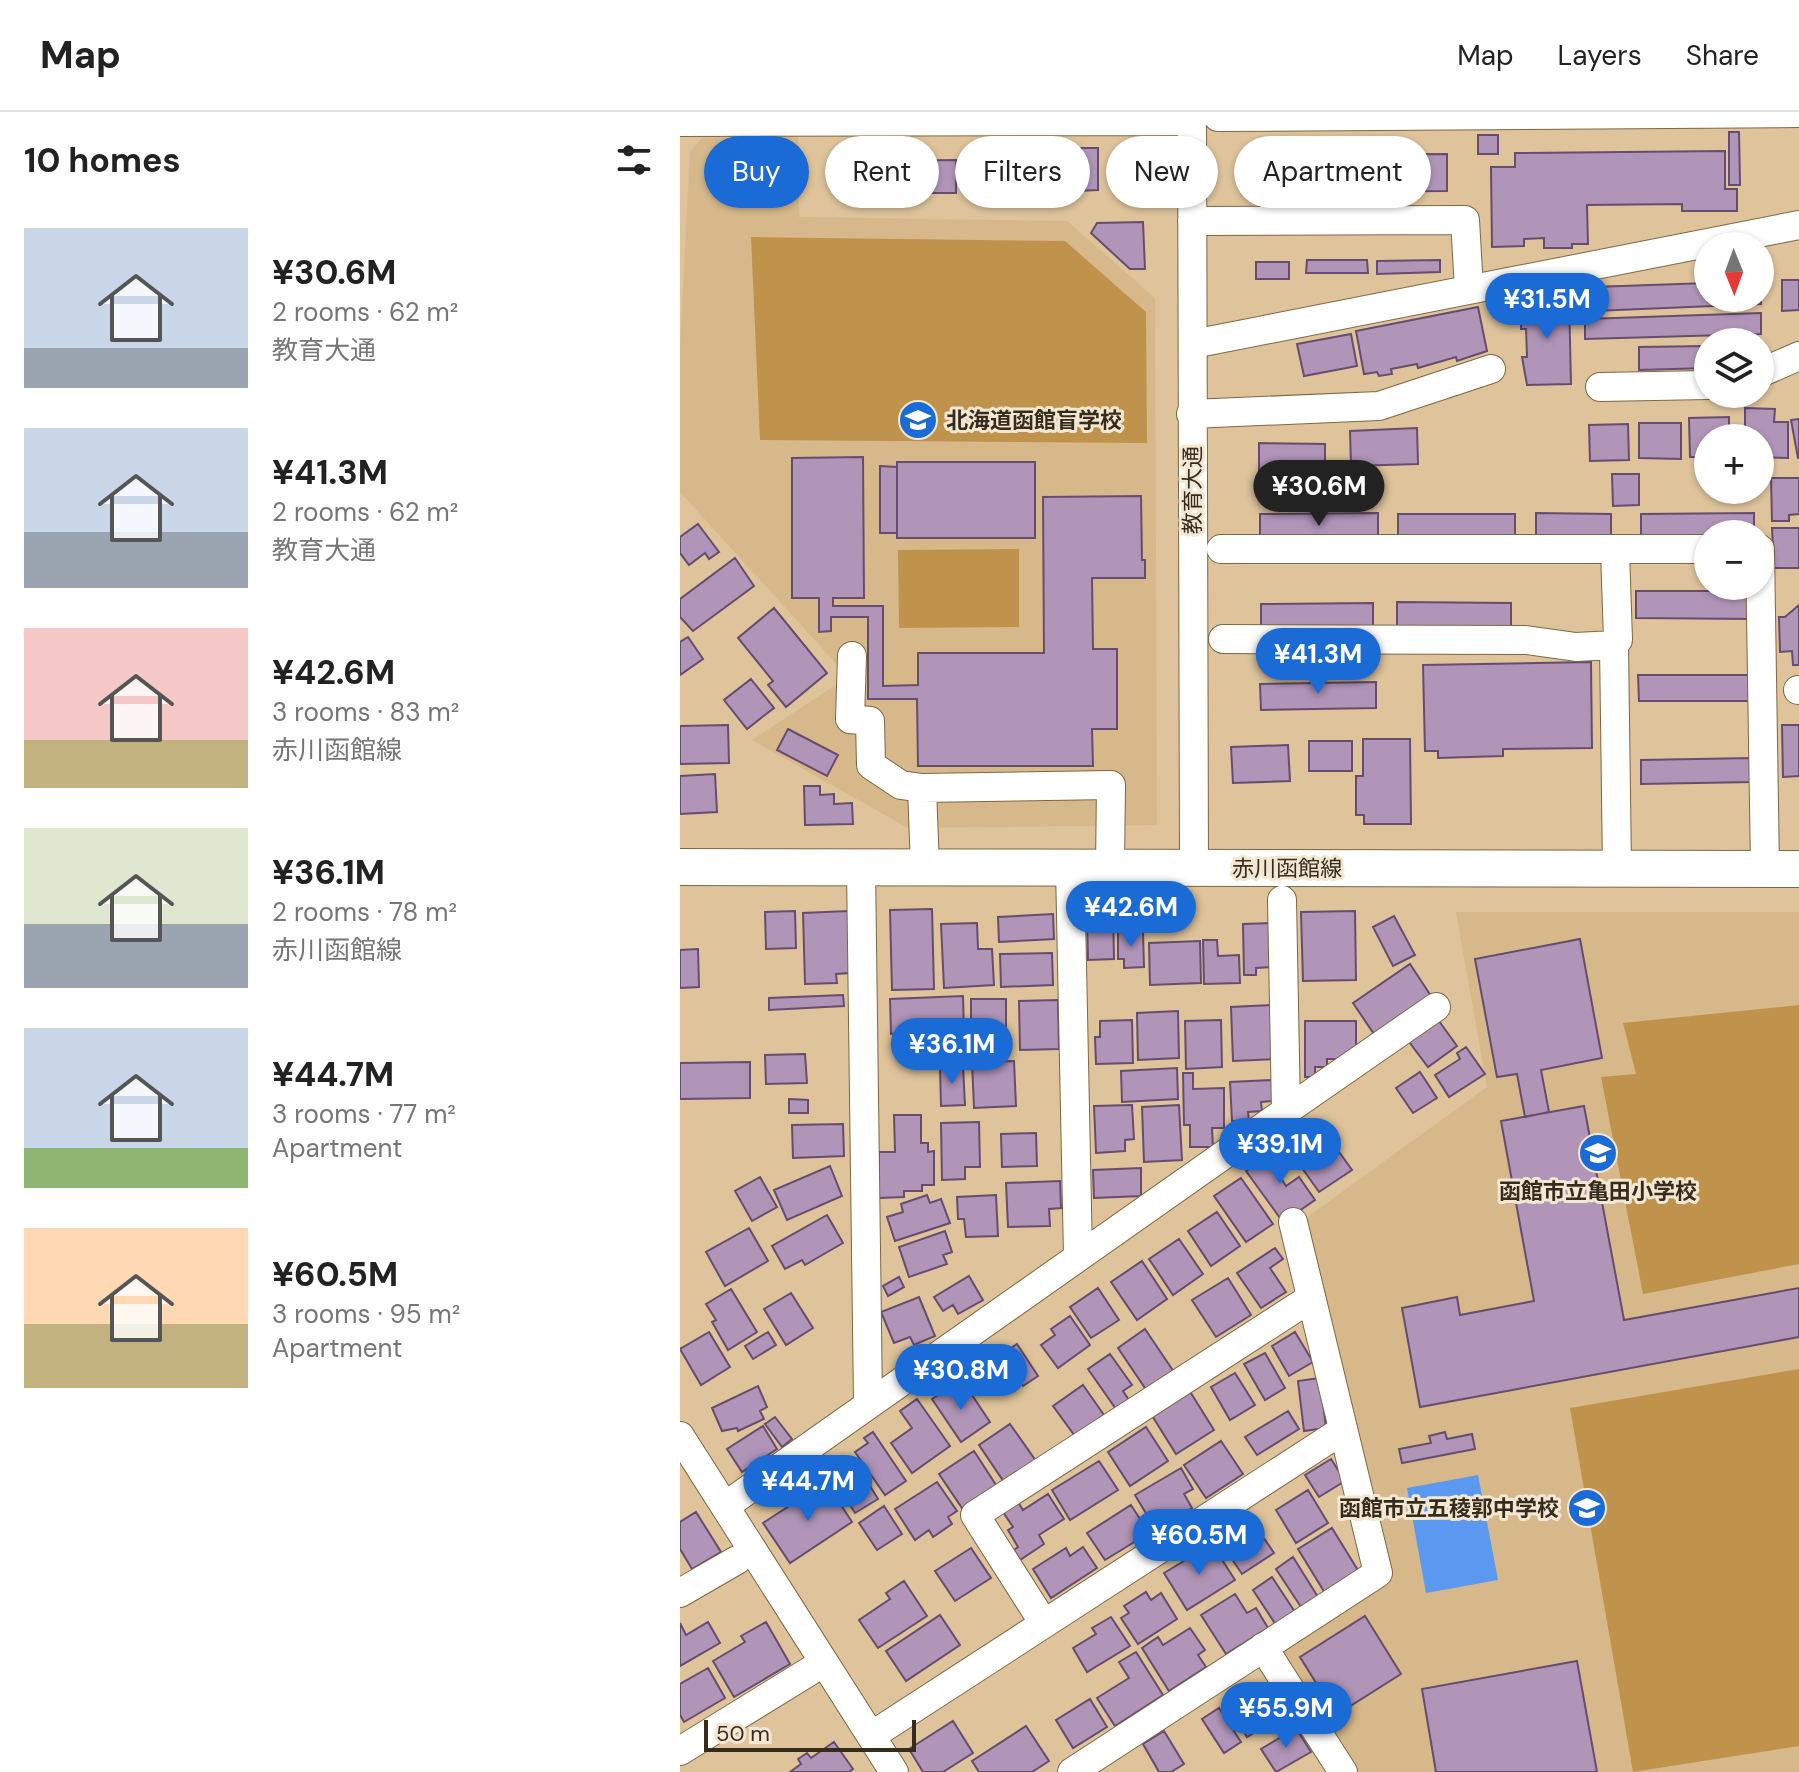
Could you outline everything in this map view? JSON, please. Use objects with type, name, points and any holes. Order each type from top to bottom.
[{"type":"main road","name":"赤川函館線","points":[[680,867],[1782,869]]},
{"type":"street","points":[[680,122],[1799,113]]},
{"type":"street","name":"教育大通","points":[[1194,868],[1192,221],[1200,117]]},
{"type":"street","points":[[1192,221],[1465,220],[1469,289]]},
{"type":"street","points":[[1193,344],[1799,225]]},
{"type":"street","points":[[1774,367],[1799,356]]},
{"type":"street","points":[[1191,414],[1379,406],[1491,369]]},
{"type":"street","points":[[1600,387],[1694,385]]},
{"type":"street","points":[[1221,549],[1694,549]]},
{"type":"street","points":[[1615,551],[1618,640],[1614,645],[1617,869]]},
{"type":"street","points":[[1764,600],[1782,869]]},
{"type":"street","points":[[1223,639],[1526,640],[1576,647],[1614,645]]},
{"type":"street","points":[[852,656],[850,719],[870,721],[871,765],[901,785],[922,788],[1111,785],[1110,867]]},
{"type":"street","points":[[922,788],[925,868]]},
{"type":"street","points":[[861,867],[868,1402]]},
{"type":"street","points":[[1070,867],[1078,1256]]},
{"type":"street","points":[[1282,900],[1286,1111]]},
{"type":"street","points":[[725,1506],[868,1402],[1436,1007]]},
{"type":"street","points":[[1072,1772],[1378,1573],[1293,1222]]},
{"type":"street","points":[[1043,1622],[975,1515],[1311,1298]]},
{"type":"street","points":[[871,1736],[1343,1430]]},
{"type":"street","points":[[680,1436],[871,1736],[888,1770]]},
{"type":"street","points":[[680,1593],[737,1560]]},
{"type":"street","points":[[1263,1647],[1343,1772]]},
{"type":"street","points":[[680,1751],[823,1663]]},
{"type":"shaded area","name":"北海道函館盲学校","points":[[702,138],[704,208],[799,208],[799,217],[1067,221],[1155,298],[1157,825],[908,828],[752,740],[840,682],[842,670],[680,492],[680,348],[690,152]]},
{"type":"shaded area","points":[[751,237],[1065,241],[1146,312],[1147,443],[760,440]]},
{"type":"shaded area","points":[[1019,549],[1019,627],[899,628],[898,550]]},
{"type":"shaded area","points":[[1456,912],[1799,912],[1799,1772],[1358,1772],[1281,1653],[1390,1582],[1306,1218],[1487,1087]]},
{"type":"shaded area","points":[[1799,1005],[1799,1264],[1643,1294],[1601,1077],[1636,1074],[1623,1023]]},
{"type":"shaded area","points":[[1799,1369],[1799,1746],[1633,1772],[1570,1408]]},
{"type":"water","points":[[1478,1475],[1498,1580],[1426,1593],[1407,1488]]},
{"type":"building","points":[[1729,132],[1739,132],[1740,185],[1729,185]]},
{"type":"building","points":[[1478,135],[1498,135],[1498,154],[1478,154]]},
{"type":"building","points":[[1090,148],[1098,148],[1098,190],[1090,190]]},
{"type":"building","points":[[1725,151],[1725,189],[1737,189],[1737,211],[1682,211],[1682,204],[1587,205],[1588,244],[1572,244],[1572,248],[1544,248],[1544,238],[1524,239],[1524,246],[1492,247],[1491,167],[1515,167],[1515,153]]},
{"type":"building","points":[[1431,154],[1447,154],[1447,191],[1431,191]]},
{"type":"building","points":[[939,160],[955,160],[955,193],[939,193]]},
{"type":"building","points":[[1143,222],[1145,269],[1130,269],[1091,233],[1097,223]]},
{"type":"building","points":[[1307,260],[1367,260],[1368,273],[1306,273]]},
{"type":"building","points":[[1440,260],[1440,272],[1377,274],[1377,261]]},
{"type":"building","points":[[1256,262],[1289,262],[1289,279],[1256,279]]},
{"type":"building","points":[[1782,280],[1799,280],[1799,310],[1782,311]]},
{"type":"building","points":[[1694,283],[1694,307],[1594,311],[1593,287]]},
{"type":"building","points":[[1569,297],[1571,384],[1527,385],[1522,357],[1527,357],[1526,329],[1521,329],[1521,315],[1526,315],[1525,298]]},
{"type":"building","points":[[1478,307],[1487,351],[1457,361],[1456,357],[1418,368],[1417,364],[1391,369],[1392,374],[1364,374],[1356,331]]},
{"type":"building","points":[[1761,313],[1761,328],[1694,328],[1694,336],[1585,339],[1585,319]]},
{"type":"building","points":[[1351,334],[1357,366],[1304,376],[1297,344]]},
{"type":"building","points":[[1694,346],[1694,368],[1639,370],[1639,347]]},
{"type":"building","points":[[1745,408],[1775,409],[1774,422],[1788,422],[1788,458],[1774,458],[1774,424],[1745,424]]},
{"type":"building","points":[[1729,417],[1729,424],[1694,424],[1694,457],[1690,457],[1689,418]]},
{"type":"building","points":[[1799,419],[1799,458],[1798,458],[1791,420]]},
{"type":"building","points":[[1639,423],[1681,423],[1681,459],[1639,458]]},
{"type":"building","points":[[1628,424],[1629,460],[1590,461],[1589,425]]},
{"type":"building","points":[[1417,428],[1418,464],[1351,466],[1350,431]]},
{"type":"building","points":[[1259,443],[1325,444],[1325,472],[1293,472],[1293,478],[1270,478],[1270,473],[1259,473]]},
{"type":"building","points":[[863,457],[864,598],[833,598],[833,606],[883,606],[883,686],[918,685],[918,653],[1044,653],[1043,497],[1141,496],[1145,578],[1092,578],[1093,649],[1117,649],[1117,729],[1092,729],[1093,766],[918,766],[917,699],[868,699],[868,617],[831,617],[831,631],[819,632],[819,598],[792,598],[792,458]]},
{"type":"building","points":[[897,462],[1035,462],[1035,538],[897,538]]},
{"type":"building","points":[[880,466],[897,467],[897,533],[880,533]]},
{"type":"building","points":[[1612,474],[1639,474],[1639,505],[1613,506]]},
{"type":"building","points":[[1774,478],[1799,478],[1799,514],[1789,515],[1789,521],[1772,520]]},
{"type":"building","points":[[1378,513],[1378,541],[1260,542],[1260,514]]},
{"type":"building","points":[[1536,513],[1611,514],[1611,540],[1536,539]]},
{"type":"building","points":[[1754,513],[1754,520],[1694,520],[1694,536],[1641,537],[1641,514]]},
{"type":"building","points":[[1398,514],[1515,514],[1515,537],[1398,537]]},
{"type":"building","points":[[698,524],[719,552],[709,559],[705,553],[689,565],[680,553],[680,537]]},
{"type":"building","points":[[1774,528],[1799,528],[1799,568],[1774,568]]},
{"type":"building","points":[[735,558],[754,586],[693,631],[680,617],[680,599]]},
{"type":"building","points":[[1636,591],[1694,591],[1694,600],[1753,600],[1753,619],[1636,618]]},
{"type":"building","points":[[1397,602],[1511,603],[1511,629],[1397,629]]},
{"type":"building","points":[[1373,603],[1373,627],[1261,628],[1261,604]]},
{"type":"building","points":[[1799,605],[1799,665],[1793,665],[1792,651],[1780,652],[1779,617],[1785,617]]},
{"type":"building","points":[[774,608],[827,673],[786,707],[768,685],[773,681],[738,638]]},
{"type":"building","points":[[688,637],[703,659],[680,675],[680,642]]},
{"type":"building","points":[[1591,662],[1592,748],[1503,749],[1503,756],[1438,758],[1438,751],[1425,751],[1423,665]]},
{"type":"building","points":[[1638,675],[1753,675],[1754,701],[1639,701]]},
{"type":"building","points":[[751,679],[774,708],[747,729],[724,700]]},
{"type":"building","points":[[1376,682],[1376,708],[1261,710],[1260,684]]},
{"type":"building","points":[[728,725],[729,763],[680,764],[680,726]]},
{"type":"building","points":[[1782,725],[1799,725],[1799,776],[1783,777]]},
{"type":"building","points":[[788,729],[838,755],[827,776],[777,750]]},
{"type":"building","points":[[1363,739],[1410,739],[1411,824],[1364,824],[1364,815],[1356,815],[1356,776],[1363,776]]},
{"type":"building","points":[[1309,741],[1352,741],[1352,771],[1309,771]]},
{"type":"building","points":[[1288,745],[1290,781],[1233,783],[1231,747]]},
{"type":"building","points":[[1752,758],[1752,782],[1641,784],[1641,760]]},
{"type":"building","points":[[715,774],[717,812],[680,814],[680,776]]},
{"type":"building","points":[[804,786],[820,786],[820,795],[834,794],[834,804],[852,803],[853,824],[805,825]]},
{"type":"building","points":[[1147,908],[1147,928],[1118,929],[1117,909]]},
{"type":"building","points":[[932,909],[934,989],[892,990],[890,910]]},
{"type":"building","points":[[1113,910],[1114,959],[1088,960],[1087,911]]},
{"type":"building","points":[[795,911],[796,948],[766,949],[765,912]]},
{"type":"building","points":[[848,911],[850,973],[836,974],[837,983],[805,984],[803,913]]},
{"type":"building","points":[[1355,911],[1356,980],[1303,981],[1301,912]]},
{"type":"building","points":[[1053,914],[1054,939],[999,942],[998,917]]},
{"type":"building","points":[[1394,916],[1415,955],[1393,966],[1373,927]]},
{"type":"building","points":[[977,923],[978,949],[992,949],[994,985],[944,988],[941,924]]},
{"type":"building","points":[[1272,923],[1273,967],[1256,968],[1256,975],[1244,975],[1243,924]]},
{"type":"building","points":[[1118,932],[1143,932],[1144,967],[1124,968],[1124,959],[1118,959]]},
{"type":"building","points":[[1580,939],[1602,1058],[1541,1070],[1549,1112],[1525,1117],[1517,1074],[1497,1077],[1475,959]]},
{"type":"building","points":[[1203,940],[1217,940],[1218,956],[1239,955],[1240,983],[1204,984]]},
{"type":"building","points":[[1200,941],[1201,983],[1150,985],[1149,943]]},
{"type":"building","points":[[698,949],[699,987],[680,988],[680,950]]},
{"type":"building","points":[[1052,953],[1053,985],[1001,987],[1000,954]]},
{"type":"building","points":[[1410,964],[1433,999],[1376,1037],[1353,1003]]},
{"type":"building","points":[[843,995],[844,1006],[769,1010],[769,998]]},
{"type":"building","points":[[963,996],[964,1031],[891,1034],[890,999]]},
{"type":"building","points":[[971,999],[1006,999],[1006,1049],[971,1049]]},
{"type":"building","points":[[1058,1000],[1059,1049],[1020,1050],[1019,1001]]},
{"type":"building","points":[[1273,1005],[1276,1059],[1233,1061],[1231,1007]]},
{"type":"building","points":[[1178,1011],[1179,1058],[1138,1060],[1137,1013]]},
{"type":"building","points":[[1132,1020],[1133,1063],[1096,1064],[1095,1037],[1100,1037],[1100,1021]]},
{"type":"building","points":[[1221,1020],[1222,1067],[1186,1069],[1185,1021]]},
{"type":"building","points":[[1305,1021],[1356,1021],[1356,1051],[1350,1059],[1327,1059],[1327,1067],[1315,1067],[1315,1077],[1305,1077]]},
{"type":"building","points":[[1439,1021],[1457,1046],[1428,1067],[1407,1039]]},
{"type":"building","points":[[961,1043],[961,1061],[915,1063],[914,1045]]},
{"type":"building","points":[[1466,1047],[1485,1074],[1449,1097],[1435,1075],[1460,1059],[1457,1053]]},
{"type":"building","points":[[805,1054],[807,1083],[766,1084],[765,1055]]},
{"type":"building","points":[[1014,1061],[1016,1106],[974,1108],[972,1062]]},
{"type":"building","points":[[750,1062],[750,1098],[680,1099],[680,1063]]},
{"type":"building","points":[[963,1066],[965,1105],[941,1106],[940,1067]]},
{"type":"building","points":[[1177,1068],[1178,1099],[1122,1102],[1121,1071]]},
{"type":"building","points":[[1420,1072],[1437,1098],[1413,1113],[1396,1088]]},
{"type":"building","points":[[1183,1073],[1193,1073],[1193,1089],[1224,1088],[1224,1128],[1212,1128],[1213,1147],[1190,1147],[1190,1125],[1184,1125]]},
{"type":"building","points":[[1272,1080],[1273,1101],[1261,1102],[1262,1111],[1248,1112],[1249,1121],[1232,1121],[1230,1082]]},
{"type":"building","points":[[789,1099],[808,1100],[808,1113],[789,1113]]},
{"type":"building","points":[[1132,1105],[1134,1139],[1125,1140],[1125,1151],[1096,1153],[1094,1106]]},
{"type":"building","points":[[1179,1105],[1182,1160],[1144,1162],[1142,1107]]},
{"type":"building","points":[[1584,1106],[1624,1320],[1799,1288],[1799,1337],[1420,1407],[1402,1308],[1457,1297],[1460,1315],[1534,1301],[1501,1121]]},
{"type":"building","points":[[894,1115],[921,1115],[921,1143],[928,1143],[928,1152],[934,1151],[934,1185],[922,1185],[922,1191],[904,1191],[904,1197],[879,1198],[879,1152],[895,1152]]},
{"type":"building","points":[[979,1122],[980,1167],[965,1167],[965,1179],[942,1180],[941,1123]]},
{"type":"building","points":[[843,1124],[844,1156],[793,1158],[792,1125]]},
{"type":"building","points":[[1036,1133],[1037,1166],[1002,1167],[1001,1134]]},
{"type":"building","points":[[1327,1135],[1352,1170],[1319,1192],[1295,1158]]},
{"type":"building","points":[[1277,1149],[1290,1167],[1279,1175],[1286,1186],[1299,1177],[1315,1200],[1283,1222],[1246,1171]]},
{"type":"building","points":[[830,1166],[842,1196],[787,1220],[774,1190]]},
{"type":"building","points":[[1141,1168],[1141,1196],[1094,1198],[1093,1170]]},
{"type":"building","points":[[760,1177],[777,1207],[752,1221],[735,1191]]},
{"type":"building","points":[[1241,1178],[1273,1224],[1246,1242],[1214,1196]]},
{"type":"building","points":[[1060,1181],[1061,1208],[1049,1209],[1050,1226],[1008,1227],[1006,1183]]},
{"type":"building","points":[[927,1195],[930,1203],[941,1199],[950,1223],[895,1241],[887,1217],[903,1212],[901,1204]]},
{"type":"building","points":[[996,1195],[998,1236],[966,1237],[964,1219],[958,1219],[957,1197]]},
{"type":"building","points":[[1217,1212],[1240,1246],[1211,1266],[1188,1231]]},
{"type":"building","points":[[827,1215],[843,1243],[805,1265],[802,1260],[785,1269],[772,1246]]},
{"type":"building","points":[[749,1228],[768,1261],[725,1286],[706,1252]]},
{"type":"building","points":[[945,1231],[952,1252],[943,1255],[947,1264],[909,1277],[899,1247]]},
{"type":"building","points":[[1179,1239],[1203,1274],[1173,1295],[1149,1259]]},
{"type":"building","points":[[1275,1248],[1283,1259],[1270,1268],[1286,1292],[1261,1308],[1237,1273]]},
{"type":"building","points":[[1142,1261],[1167,1299],[1137,1320],[1111,1282]]},
{"type":"building","points":[[969,1276],[983,1300],[958,1314],[953,1305],[943,1311],[934,1297]]},
{"type":"building","points":[[899,1277],[904,1287],[888,1296],[883,1286]]},
{"type":"building","points":[[1228,1278],[1251,1315],[1216,1337],[1192,1300]]},
{"type":"building","points":[[1098,1288],[1119,1320],[1091,1338],[1070,1307]]},
{"type":"building","points":[[731,1289],[757,1332],[728,1350],[706,1304]]},
{"type":"building","points":[[791,1293],[813,1328],[786,1345],[764,1309]]},
{"type":"building","points":[[919,1297],[935,1336],[914,1345],[910,1337],[894,1343],[881,1312]]},
{"type":"building","points":[[1070,1316],[1090,1345],[1058,1368],[1041,1345],[1055,1335],[1051,1329]]},
{"type":"building","points":[[1145,1329],[1176,1375],[1149,1394],[1118,1348]]},
{"type":"building","points":[[709,1332],[730,1367],[701,1385],[680,1349]]},
{"type":"building","points":[[768,1332],[776,1345],[753,1359],[745,1346]]},
{"type":"building","points":[[1295,1332],[1313,1362],[1289,1376],[1272,1346]]},
{"type":"building","points":[[1017,1344],[1038,1376],[1023,1386],[1015,1375],[1007,1381],[999,1368],[1007,1364],[1001,1355]]},
{"type":"building","points":[[1265,1353],[1285,1388],[1265,1400],[1244,1364]]},
{"type":"building","points":[[1110,1354],[1132,1385],[1123,1391],[1129,1400],[1116,1409],[1088,1369]]},
{"type":"building","points":[[1235,1373],[1255,1405],[1230,1420],[1211,1387]]},
{"type":"building","points":[[1320,1378],[1326,1428],[1304,1431],[1298,1381]]},
{"type":"building","points":[[955,1384],[964,1397],[970,1392],[990,1422],[961,1442],[932,1399]]},
{"type":"building","points":[[1083,1385],[1104,1415],[1075,1436],[1053,1406]]},
{"type":"building","points":[[758,1386],[767,1407],[760,1411],[764,1419],[738,1431],[737,1428],[722,1431],[712,1408]]},
{"type":"building","points":[[1189,1390],[1214,1430],[1176,1454],[1151,1414]]},
{"type":"building","points":[[917,1399],[950,1446],[912,1473],[891,1443],[912,1428],[900,1411]]},
{"type":"building","points":[[1288,1411],[1299,1429],[1257,1455],[1245,1437]]},
{"type":"building","points":[[775,1417],[792,1439],[782,1447],[765,1424]]},
{"type":"building","points":[[1010,1424],[1036,1461],[1004,1482],[979,1445]]},
{"type":"building","points":[[763,1426],[777,1449],[742,1472],[727,1449]]},
{"type":"building","points":[[1146,1427],[1168,1461],[1130,1486],[1108,1452]]},
{"type":"building","points":[[873,1432],[906,1481],[885,1495],[855,1452],[868,1443],[864,1438]]},
{"type":"building","points":[[1445,1432],[1447,1439],[1472,1434],[1475,1449],[1402,1463],[1399,1449],[1431,1443],[1429,1436]]},
{"type":"building","points":[[1221,1441],[1243,1474],[1206,1498],[1184,1465]]},
{"type":"building","points":[[974,1451],[998,1488],[964,1511],[939,1474]]},
{"type":"building","points":[[1331,1459],[1345,1481],[1319,1497],[1305,1475]]},
{"type":"building","points":[[854,1460],[878,1499],[855,1513],[835,1481],[847,1475],[842,1467]]},
{"type":"building","points":[[1099,1461],[1118,1490],[1070,1520],[1052,1490]]},
{"type":"building","points":[[1181,1468],[1193,1489],[1184,1494],[1192,1508],[1156,1530],[1135,1495]]},
{"type":"building","points":[[826,1482],[852,1522],[790,1563],[763,1523]]},
{"type":"building","points":[[937,1482],[957,1511],[948,1517],[952,1524],[933,1537],[929,1530],[915,1540],[895,1509]]},
{"type":"building","points":[[1308,1490],[1328,1523],[1296,1543],[1276,1510]]},
{"type":"building","points":[[1048,1494],[1064,1519],[1039,1535],[1044,1544],[1020,1560],[1014,1550],[1018,1547],[1008,1530],[1013,1527],[1001,1509],[1016,1499],[1023,1510]]},
{"type":"building","points":[[1131,1505],[1149,1533],[1105,1560],[1087,1533]]},
{"type":"building","points":[[884,1506],[902,1534],[877,1550],[859,1523]]},
{"type":"building","points":[[696,1512],[721,1552],[692,1569],[680,1549],[680,1522]]},
{"type":"building","points":[[1246,1512],[1274,1553],[1242,1574],[1214,1533]]},
{"type":"building","points":[[1332,1528],[1359,1572],[1325,1593],[1298,1549]]},
{"type":"building","points":[[1212,1544],[1235,1580],[1187,1610],[1164,1573]]},
{"type":"building","points":[[1083,1547],[1097,1568],[1051,1598],[1033,1569],[1066,1548],[1070,1556]]},
{"type":"building","points":[[971,1548],[991,1578],[955,1601],[935,1571]]},
{"type":"building","points":[[1293,1557],[1318,1597],[1301,1607],[1276,1569]]},
{"type":"building","points":[[1272,1577],[1295,1612],[1276,1625],[1253,1590]]},
{"type":"building","points":[[904,1581],[927,1616],[878,1648],[859,1620],[890,1599],[886,1593]]},
{"type":"building","points":[[1146,1592],[1151,1600],[1161,1593],[1177,1619],[1138,1644],[1121,1618],[1129,1613],[1124,1606]]},
{"type":"building","points":[[1235,1594],[1247,1613],[1256,1608],[1268,1628],[1226,1654],[1201,1615]]},
{"type":"building","points":[[940,1615],[960,1645],[906,1681],[886,1651]]},
{"type":"building","points":[[1365,1616],[1401,1674],[1336,1715],[1300,1657]]},
{"type":"building","points":[[1111,1617],[1130,1646],[1087,1672],[1073,1648],[1096,1634],[1092,1628]]},
{"type":"building","points":[[708,1622],[720,1643],[680,1666],[680,1623],[686,1635]]},
{"type":"building","points":[[766,1622],[790,1664],[734,1697],[713,1661],[745,1642],[741,1636]]},
{"type":"building","points":[[1190,1628],[1205,1650],[1198,1655],[1206,1667],[1169,1691],[1142,1648],[1158,1637],[1163,1645]]},
{"type":"building","points":[[1136,1652],[1163,1695],[1115,1726],[1097,1698],[1129,1678],[1119,1662]]},
{"type":"building","points":[[1577,1661],[1597,1772],[1436,1772],[1422,1689]]},
{"type":"building","points":[[708,1668],[725,1698],[684,1722],[680,1715],[680,1684]]},
{"type":"building","points":[[1271,1689],[1286,1713],[1247,1737],[1232,1712]]},
{"type":"building","points":[[1090,1699],[1107,1727],[1073,1748],[1056,1720]]},
{"type":"building","points":[[1219,1708],[1241,1742],[1224,1753],[1202,1719]]},
{"type":"building","points":[[953,1721],[973,1753],[943,1772],[923,1772],[909,1749]]},
{"type":"building","points":[[1026,1726],[1049,1761],[1032,1772],[979,1772],[972,1761]]},
{"type":"building","points":[[1296,1728],[1311,1752],[1276,1772],[1261,1749]]},
{"type":"building","points":[[1164,1731],[1184,1764],[1171,1772],[1159,1772],[1143,1744]]},
{"type":"building","points":[[834,1742],[853,1769],[849,1772],[790,1772],[801,1764],[798,1759],[807,1753],[811,1758]]},
{"type":"place","name":"北海道函館盲学校","points":[[918,420]]},
{"type":"place","name":"函館市立亀田小学校","points":[[1598,1153]]},
{"type":"place","name":"函館市立五稜郭中学校","points":[[1587,1508]]}]
